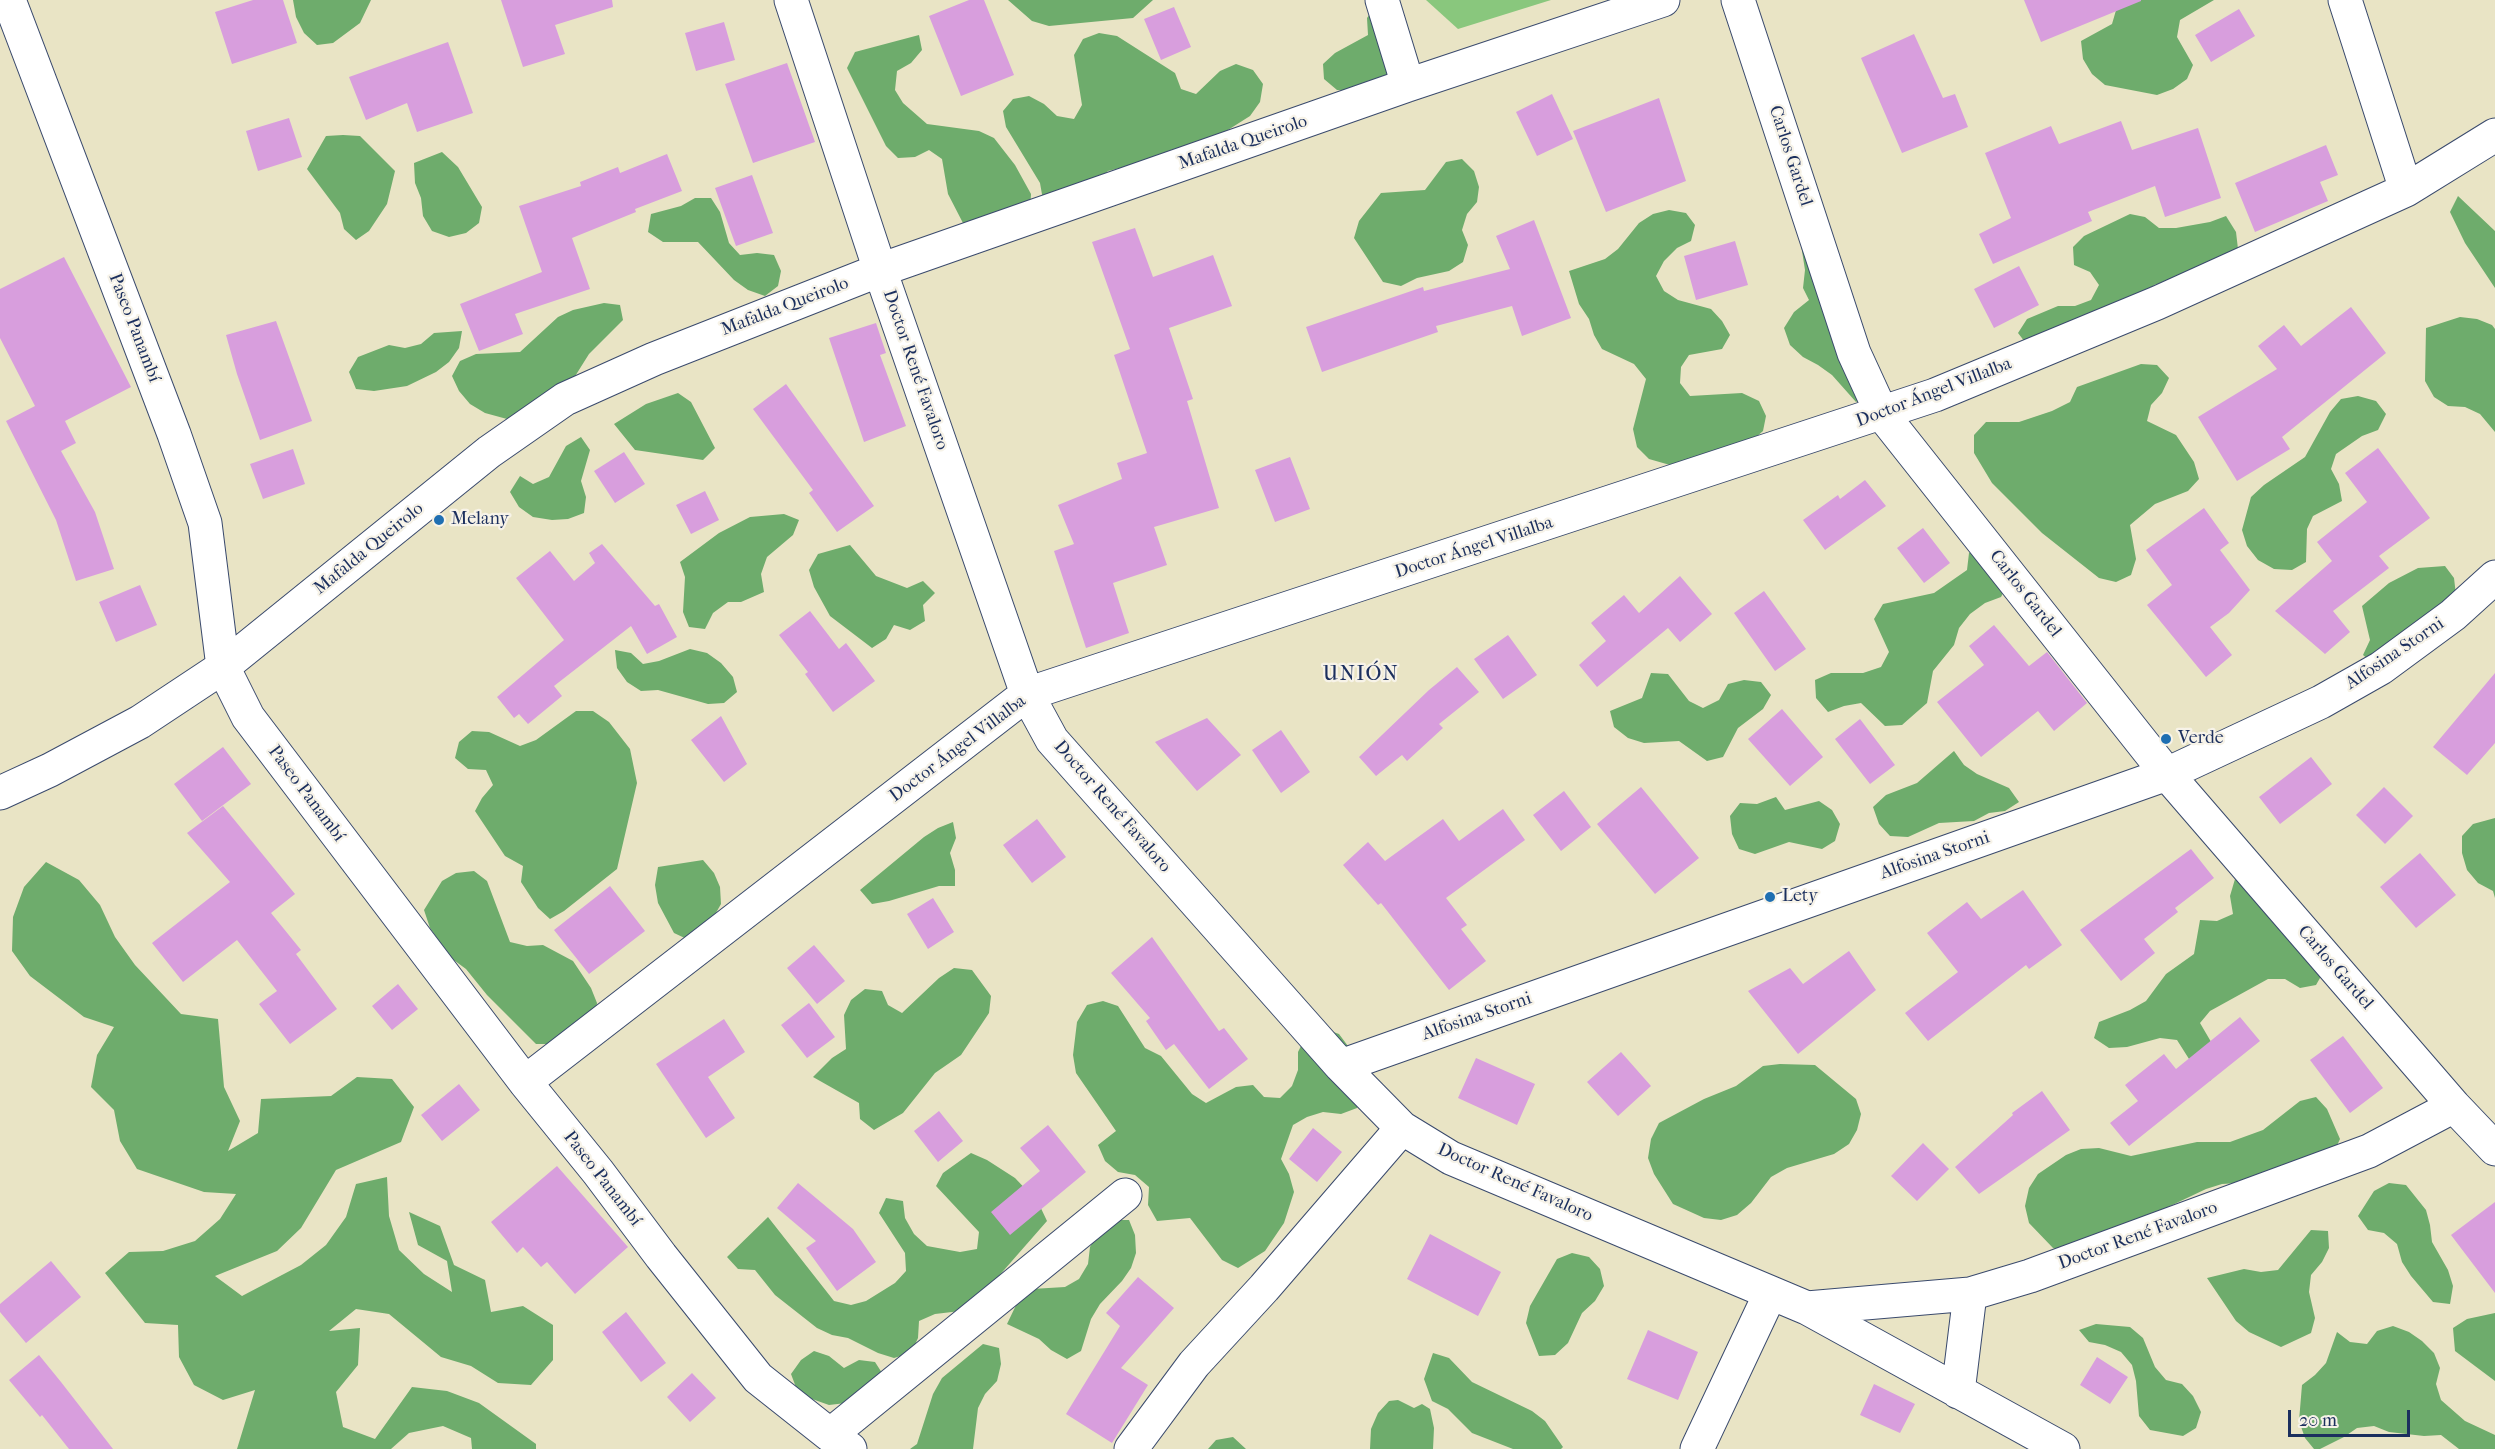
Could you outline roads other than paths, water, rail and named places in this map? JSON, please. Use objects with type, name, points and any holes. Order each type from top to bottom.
[{"type":"street","name":"Paseo Panambí","points":[[9,0],[174,434],[205,523],[223,667],[248,717],[525,1083],[598,1172],[758,1378],[840,1442]]},
{"type":"street","name":"Doctor René Favaloro","points":[[791,0],[880,270],[1028,694],[1052,740],[1341,1066],[1402,1128],[1451,1158],[1807,1308],[2063,1449]]},
{"type":"street","points":[[1382,0],[1408,85]]},
{"type":"street","name":"Mafalda Queirolo","points":[[0,793],[50,770],[140,722],[223,667],[489,452],[565,399],[654,359],[880,270],[1408,85],[1663,0]]},
{"type":"street","name":"Carlos Gardel","points":[[1738,0],[1854,353],[1882,414],[2167,774],[2454,1106],[2495,1149]]},
{"type":"street","points":[[2345,0],[2406,190]]},
{"type":"street","name":"Doctor Ángel Villalba","points":[[525,1083],[1028,694],[1935,395],[2157,303],[2406,190],[2495,135]]},
{"type":"street","name":"Alfosina Storni","points":[[1341,1066],[2167,774],[2321,702],[2381,668],[2453,615],[2495,577]]},
{"type":"street","name":"Doctor René Favaloro","points":[[1807,1308],[1970,1294],[2030,1276],[2369,1151],[2454,1106]]},
{"type":"street","points":[[1131,1449],[1194,1364],[1264,1288],[1402,1128]]},
{"type":"street","points":[[840,1442],[1125,1195]]},
{"type":"street","points":[[1697,1449],[1770,1294]]},
{"type":"street","points":[[1958,1392],[1970,1294]]},
{"type":"place","name":"Melany","points":[[439,520]]},
{"type":"place","name":"Verde","points":[[2166,739]]},
{"type":"place","name":"Lety","points":[[1770,897]]},
{"type":"district","name":"UNIÓN","points":[[1361,675]]}]
